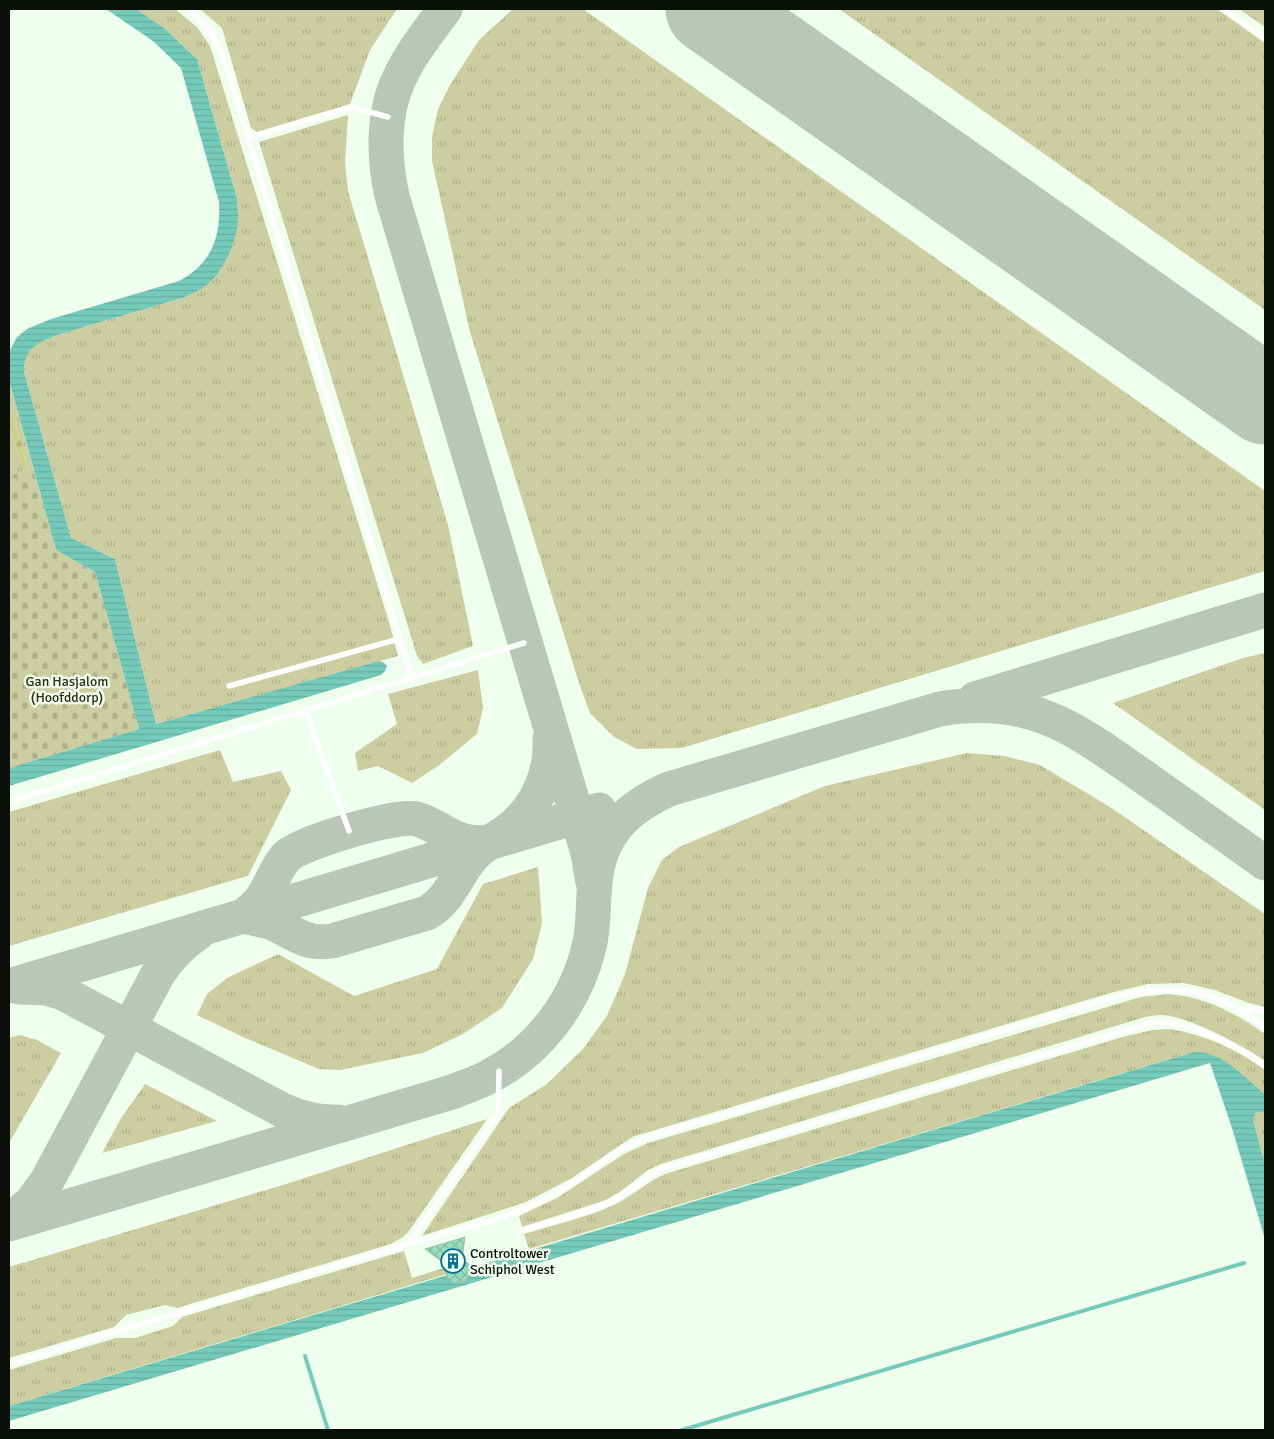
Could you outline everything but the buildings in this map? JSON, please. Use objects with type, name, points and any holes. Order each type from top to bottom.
[{"type":"lane","points":[[189,9],[212,33],[226,64],[250,137],[412,679]]},
{"type":"lane","points":[[1223,9],[1265,39]]},
{"type":"lane","points":[[250,137],[352,107],[388,116]]},
{"type":"lane","points":[[230,686],[399,639]]},
{"type":"lane","points":[[9,802],[306,712],[524,643]]},
{"type":"lane","points":[[306,712],[350,831]]},
{"type":"lane","points":[[9,1364],[408,1244],[491,1221],[527,1208],[567,1187],[621,1149],[646,1138],[1112,998],[1141,991],[1168,988],[1188,990],[1206,994],[1241,1009],[1265,1026]]},
{"type":"lane","points":[[1241,1009],[1265,1011]]},
{"type":"lane","points":[[523,1230],[597,1207],[616,1199],[661,1169],[1150,1023],[1182,1024],[1225,1041],[1265,1066]]},
{"type":"lane","points":[[408,1244],[498,1114],[499,1071]]},
{"type":"green space","points":[[136,9],[175,9],[197,27],[210,46],[398,656],[156,724],[115,559],[71,538],[24,372],[29,351],[43,341],[57,335],[185,297],[217,274],[232,245],[238,222],[237,199],[197,59],[164,28]]},
{"type":"green space","points":[[200,9],[397,9],[370,50],[350,104],[257,132],[251,128],[222,28]]},
{"type":"green space","points":[[513,9],[583,9],[1265,491],[1265,571],[682,748],[637,749],[614,737],[590,713],[579,683],[470,332],[432,161],[432,137],[438,109],[450,85],[479,40]]},
{"type":"green space","points":[[839,9],[1217,9],[1265,43],[1265,310]]},
{"type":"green space","points":[[1239,9],[1265,9],[1265,27]]},
{"type":"green space","points":[[348,115],[345,163],[348,191],[448,525],[473,646],[423,664],[417,656],[259,142]]},
{"type":"green space","points":[[9,380],[33,468],[28,470],[9,401]]},
{"type":"green space","points":[[9,401],[28,470],[24,471],[9,425]]},
{"type":"green space","points":[[9,425],[24,471],[9,476]]},
{"type":"green space","name":"Gan Hasjalom (Hoofddorp)","points":[[33,468],[56,550],[95,572],[139,729],[9,768],[9,476]]},
{"type":"green space","points":[[1265,653],[1265,810],[1113,703],[1243,658]]},
{"type":"green space","points":[[478,670],[483,708],[477,734],[438,766],[412,783],[378,766],[358,771],[355,753],[397,724],[388,694]]},
{"type":"green space","points":[[220,750],[233,782],[281,771],[291,790],[248,876],[9,946],[9,812]]},
{"type":"green space","points":[[967,753],[1004,756],[1040,765],[1110,807],[1265,914],[1265,1007],[1215,990],[1184,983],[1148,984],[1110,993],[632,1137],[572,1178],[526,1202],[422,1236],[509,1108],[547,1084],[583,1049],[607,1016],[625,974],[648,888],[662,860],[679,847],[825,786]]},
{"type":"green space","points":[[538,867],[542,923],[533,959],[502,1008],[463,1034],[423,1053],[340,1070],[319,1069],[245,1038],[197,1015],[207,994],[227,978],[278,954],[354,996],[437,969],[483,884]]},
{"type":"green space","points":[[1169,994],[1208,1002],[1220,1007],[1243,1019],[1265,1034],[1265,1061],[1243,1047],[1185,1020],[1161,1015],[1145,1017],[661,1164],[648,1170],[606,1200],[522,1227],[519,1216],[557,1198],[624,1154],[648,1143],[1141,997]]},
{"type":"green space","points":[[1170,1029],[1208,1039],[1232,1049],[1254,1062],[1265,1070],[1265,1094],[1223,1060],[1194,1052],[529,1249],[524,1234],[605,1209],[665,1174],[1126,1036],[1153,1030]]},
{"type":"green space","points":[[20,1035],[37,1040],[61,1053],[9,1143],[9,1038]]},
{"type":"green space","points":[[145,1084],[217,1121],[102,1153],[120,1120]]},
{"type":"green space","points":[[1264,1111],[1265,1165],[1253,1119],[1255,1112]]},
{"type":"green space","points":[[487,1119],[409,1231],[391,1244],[177,1308],[165,1305],[126,1315],[114,1327],[9,1358],[9,1267],[286,1184]]},
{"type":"green space","points":[[404,1251],[412,1278],[447,1267],[447,1274],[9,1406],[9,1370],[116,1338],[135,1338],[173,1326],[182,1317]]},
{"type":"water","points":[[106,9],[136,9],[164,28],[197,59],[237,199],[238,220],[231,250],[222,268],[203,288],[185,297],[57,335],[38,344],[29,352],[24,372],[71,538],[115,559],[156,724],[379,661],[387,666],[381,675],[9,786],[9,768],[139,729],[95,572],[56,550],[9,380],[9,352],[17,337],[27,329],[51,319],[179,281],[199,267],[206,258],[212,249],[218,227],[219,202],[181,68],[153,41]]},
{"type":"water","points":[[1194,1052],[1215,1056],[1224,1061],[1265,1094],[1265,1112],[1256,1112],[1253,1119],[1265,1165],[1265,1239],[1232,1128],[1210,1063],[9,1421],[9,1406]]},
{"type":"waterway","points":[[682,1430],[1244,1263]]},
{"type":"waterway","points":[[305,1356],[328,1430]]},
{"type":"taxiway","points":[[445,9],[420,43],[393,93],[386,137],[389,182],[588,853],[593,882]]},
{"type":"taxiway","points":[[975,699],[1265,610]]},
{"type":"taxiway","points":[[9,1224],[452,1092],[490,1076],[508,1065],[540,1038],[565,1005],[583,967],[589,947],[599,859],[612,832],[620,821],[642,803],[669,789],[940,709],[973,705],[1003,707],[1029,712],[1054,721],[1101,747],[1265,863]]},
{"type":"taxiway","points":[[244,916],[271,923],[308,940],[323,942],[427,913],[442,901],[476,853],[506,832],[525,814],[533,803],[545,779],[550,752],[550,739]]},
{"type":"taxiway","points":[[9,986],[599,810]]},
{"type":"taxiway","points":[[244,916],[261,900],[286,857],[309,844],[349,831],[390,821],[416,819],[459,839],[487,843]]},
{"type":"taxiway","points":[[9,1221],[31,1203],[47,1181],[158,974],[176,951],[198,933]]},
{"type":"taxiway","points":[[20,987],[46,988],[63,993],[282,1110],[309,1119],[323,1122],[338,1122]]},
{"type":"runway","points":[[710,9],[1265,400]]},
{"type":"place","name":"Controltower Schiphol West","points":[[453,1261]]}]
